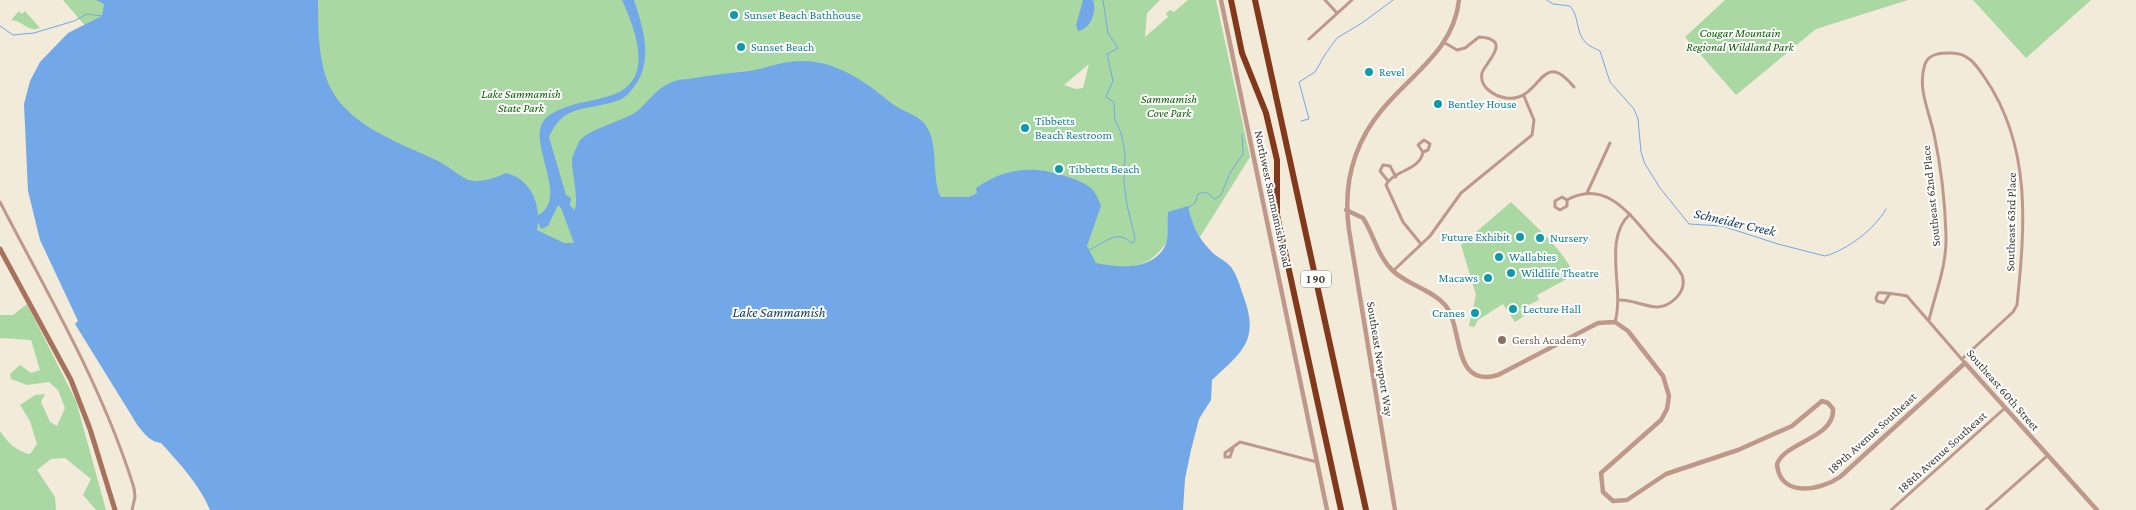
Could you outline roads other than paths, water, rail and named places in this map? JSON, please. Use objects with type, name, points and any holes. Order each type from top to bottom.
[{"type":"highway","name":"I 90","points":[[1231,0],[1242,53],[1266,113],[1277,160],[1277,215],[1341,510]]},
{"type":"highway","name":"I 90","points":[[1255,0],[1366,510]]},
{"type":"main road","points":[[0,249],[71,380],[90,430],[115,510]]},
{"type":"street","name":"Northwest Sammamish Road","points":[[1221,0],[1327,510]]},
{"type":"street","points":[[1325,0],[1337,13]]},
{"type":"street","points":[[1309,39],[1352,0]]},
{"type":"street","points":[[1459,0],[1457,14],[1445,43],[1454,49],[1461,49],[1479,37],[1487,38],[1493,43],[1496,52],[1482,72],[1482,80],[1485,87],[1502,97],[1524,96],[1548,72],[1560,73],[1574,87]]},
{"type":"street","name":"Southeast Newport Way","points":[[1395,510],[1346,210],[1347,191],[1352,164],[1367,132],[1381,111],[1445,43]]},
{"type":"street","name":"Southeast 63rd Place","points":[[1924,70],[1928,60],[1938,54],[1958,53],[1967,56],[1993,92],[2013,135],[2021,168],[2022,200],[2017,305]]},
{"type":"street","name":"Southeast 62nd Place","points":[[1924,70],[1923,94],[1934,134],[1946,234],[1942,276],[1929,320]]},
{"type":"street","points":[[1393,271],[1436,229],[1461,193],[1532,134],[1534,120],[1524,96]]},
{"type":"street","points":[[1587,193],[1610,143]]},
{"type":"street","points":[[1388,181],[1416,164],[1423,152]]},
{"type":"street","points":[[1396,177],[1390,166],[1383,165],[1380,171],[1388,181],[1387,190],[1403,222],[1421,244]]},
{"type":"street","points":[[1567,200],[1567,206],[1564,209],[1558,210],[1555,207],[1554,202],[1562,197],[1567,200],[1587,193],[1609,198],[1630,214],[1676,267],[1683,280],[1680,293],[1662,308],[1620,300]]},
{"type":"street","points":[[0,202],[55,304],[95,389],[134,488],[135,497],[132,510]]},
{"type":"street","points":[[1346,210],[1363,218],[1378,250],[1393,271],[1446,306],[1453,320],[1458,348],[1468,369],[1481,377],[1498,375],[1598,323],[1615,322],[1620,300],[1616,240],[1621,224],[1630,214]]},
{"type":"street","name":"Southeast 60th Street","points":[[1889,295],[1907,296],[2047,456],[2097,510]]},
{"type":"street","name":"189th Avenue Southeast","points":[[1615,322],[1624,327],[1634,337],[1657,367],[1669,390],[1669,402],[1664,417],[1603,470],[1600,482],[1605,495],[1613,502],[1624,502],[1666,474],[1738,450],[1792,426],[1819,402],[1825,401],[1831,406],[1832,416],[1827,424],[1809,440],[1780,458],[1777,468],[1783,479],[1792,486],[1806,490],[1820,488],[1833,482],[1964,361],[2013,312],[2017,305]]},
{"type":"street","name":"188th Avenue Southeast","points":[[1891,510],[2005,408]]},
{"type":"street","points":[[1233,448],[1240,442],[1317,462]]},
{"type":"street","points":[[1986,510],[2047,456]]},
{"type":"water","name":"Lake Sammamish","points":[[96,0],[318,0],[321,55],[326,77],[339,101],[350,112],[362,123],[377,132],[440,162],[469,180],[483,180],[506,173],[513,175],[525,183],[533,194],[538,215],[546,208],[550,198],[550,186],[540,136],[541,126],[547,117],[567,107],[612,95],[626,88],[634,78],[638,66],[636,39],[622,0],[634,0],[645,43],[644,64],[636,84],[629,94],[619,100],[570,113],[555,126],[549,137],[566,195],[571,198],[570,205],[574,210],[576,194],[572,159],[579,142],[588,134],[636,112],[659,89],[673,81],[803,61],[817,62],[843,70],[867,84],[894,105],[922,121],[928,129],[931,138],[936,180],[941,197],[969,197],[977,193],[976,188],[987,181],[1021,170],[1056,173],[1077,180],[1090,187],[1101,206],[1087,246],[1096,263],[1115,266],[1135,266],[1153,259],[1166,244],[1168,212],[1188,206],[1193,224],[1202,240],[1235,273],[1248,310],[1250,323],[1246,344],[1212,380],[1211,400],[1199,419],[1191,450],[1185,479],[1183,510],[210,510],[195,483],[182,467],[161,443],[145,435],[138,426],[75,324],[78,321],[40,240],[28,191],[24,104],[30,81],[40,62],[68,33],[102,16],[104,4]],"holes":[[[558,205],[561,208],[574,243],[564,243],[537,230],[538,222],[541,229],[548,226]]]},
{"type":"water","points":[[1083,0],[1093,0],[1094,9],[1090,23],[1083,30],[1078,31],[1076,25]]},
{"type":"waterway","points":[[1089,250],[1115,237],[1126,239],[1131,243],[1134,242],[1135,238],[1124,183],[1125,152],[1121,133],[1115,120],[1114,102],[1106,97],[1113,81],[1107,54],[1118,48],[1108,33],[1103,0]]},
{"type":"waterway","name":"Schneider Creek","points":[[1301,121],[1309,119],[1299,82],[1315,72],[1337,38],[1362,23],[1393,0]]},
{"type":"waterway","name":"Schneider Creek","points":[[1547,0],[1553,4],[1570,6],[1583,39],[1587,44],[1600,51],[1610,82],[1634,109],[1638,119],[1641,152],[1645,164],[1660,188],[1689,224],[1722,226],[1778,244],[1825,256],[1842,249],[1860,238],[1875,224],[1886,209]]},
{"type":"waterway","points":[[0,26],[13,35],[34,33],[74,21],[87,14],[102,16]]},
{"type":"waterway","name":"Schneider Creek","points":[[1187,209],[1195,203],[1198,194],[1206,192],[1215,199],[1221,195],[1230,173],[1243,154],[1242,134]]},
{"type":"place","name":"Sunset Beach Bathhouse","points":[[734,15]]},
{"type":"place","name":"Sunset Beach","points":[[741,47]]},
{"type":"place","name":"Revel","points":[[1369,72]]},
{"type":"place","name":"Bentley House","points":[[1438,104]]},
{"type":"place","name":"Tibbetts Beach Restroom","points":[[1025,128]]},
{"type":"place","name":"Tibbetts Beach","points":[[1059,169]]},
{"type":"place","name":"Future Exhibit","points":[[1520,237]]},
{"type":"place","name":"Nursery","points":[[1540,238]]},
{"type":"place","name":"Wallabies","points":[[1499,257]]},
{"type":"place","name":"Wildlife Theatre","points":[[1511,273]]},
{"type":"place","name":"Macaws","points":[[1488,278]]},
{"type":"place","name":"Lecture Hall","points":[[1513,309]]},
{"type":"place","name":"Cranes","points":[[1475,313]]},
{"type":"place","name":"Gersh Academy","points":[[1502,340]]},
{"type":"park label","name":"Cougar Mountain Regional Wildland Park","points":[[1740,40]]},
{"type":"park label","name":"Lake Sammamish State Park","points":[[521,101]]},
{"type":"park label","name":"Sammamish Cove Park","points":[[1169,106]]}]
